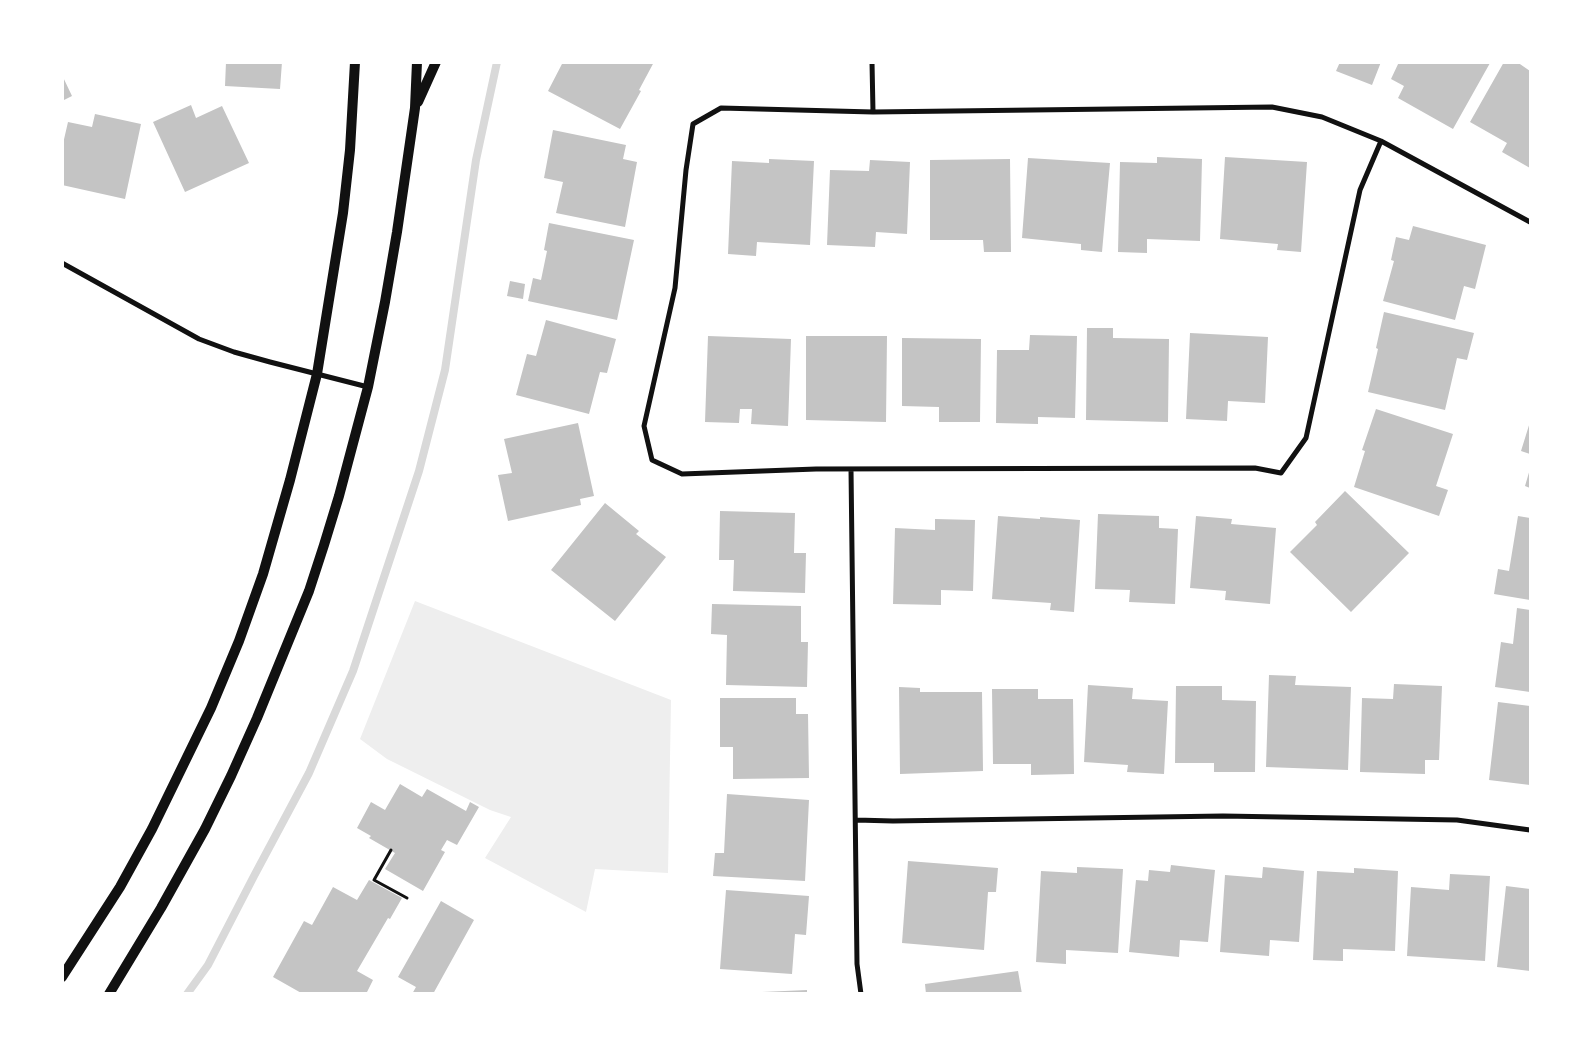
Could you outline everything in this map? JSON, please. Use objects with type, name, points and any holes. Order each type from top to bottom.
[{"type":"main road","points":[[62,977],[120,887],[152,829],[225,676],[263,574],[290,480],[317,374],[343,213],[350,150],[355,62]]},
{"type":"main road","points":[[109,994],[161,908],[205,829],[257,718],[308,591],[324,545],[368,387],[396,241],[415,108],[417,62]]},
{"type":"main road","points":[[415,108],[436,62]]},
{"type":"street","points":[[872,62],[873,112]]},
{"type":"street","points":[[1381,141],[1360,190],[1306,438],[1281,473],[1254,468],[816,469],[682,474],[652,460],[644,426],[675,288],[686,170],[693,124],[721,108],[873,112],[1272,107],[1322,117],[1381,141],[1530,222]]},
{"type":"street","points":[[62,263],[198,339],[243,355],[368,387]]},
{"type":"street","points":[[851,469],[857,964],[861,994]]},
{"type":"street","points":[[856,820],[1223,816],[1457,820],[1530,830]]},
{"type":"path","points":[[391,850],[374,880],[407,898]]},
{"type":"shaded area","points":[[415,601],[671,700],[668,873],[595,869],[586,912],[485,858],[511,817],[490,810],[387,759],[360,739]]},
{"type":"building","points":[[226,62],[282,62],[280,89],[225,86]]},
{"type":"building","points":[[563,62],[654,62],[639,90],[641,91],[620,129],[548,91]]},
{"type":"building","points":[[1340,62],[1381,62],[1372,85],[1336,71]]},
{"type":"building","points":[[1399,62],[1490,63],[1453,129],[1398,98],[1404,86],[1391,79]]},
{"type":"building","points":[[1504,62],[1517,62],[1530,71],[1530,168],[1502,152],[1507,143],[1470,122]]},
{"type":"building","points":[[62,75],[72,96],[62,101]]},
{"type":"building","points":[[191,105],[196,118],[222,106],[249,163],[185,192],[153,122]]},
{"type":"building","points":[[95,114],[141,124],[125,199],[62,185],[62,148],[68,122],[92,127]]},
{"type":"building","points":[[553,130],[626,145],[623,159],[637,162],[625,227],[556,213],[563,182],[544,178]]},
{"type":"building","points":[[1157,157],[1202,159],[1200,241],[1147,239],[1147,253],[1118,252],[1120,162],[1157,163]]},
{"type":"building","points":[[1225,157],[1307,162],[1301,252],[1277,250],[1278,244],[1220,239]]},
{"type":"building","points":[[1028,158],[1110,163],[1102,252],[1081,250],[1081,244],[1022,238]]},
{"type":"building","points":[[769,159],[814,161],[810,245],[757,242],[756,256],[728,254],[732,161],[769,163]]},
{"type":"building","points":[[1010,159],[1011,252],[984,252],[983,240],[930,240],[930,160]]},
{"type":"building","points":[[870,160],[910,162],[907,234],[876,232],[875,247],[827,245],[830,170],[869,171]]},
{"type":"building","points":[[549,223],[634,240],[617,320],[528,301],[533,278],[541,280],[547,251],[544,250]]},
{"type":"building","points":[[1413,226],[1486,245],[1475,289],[1464,286],[1455,320],[1383,301],[1394,261],[1391,260],[1396,237],[1409,240]]},
{"type":"building","points":[[510,281],[525,284],[523,299],[507,296]]},
{"type":"building","points":[[1384,312],[1474,333],[1467,360],[1457,358],[1445,410],[1368,392]]},
{"type":"building","points":[[546,320],[616,339],[607,373],[600,372],[589,414],[516,395],[527,354],[536,356]]},
{"type":"building","points":[[1087,328],[1113,328],[1113,338],[1169,339],[1168,422],[1086,420]]},
{"type":"building","points":[[1190,333],[1268,337],[1265,403],[1228,401],[1227,421],[1186,419]]},
{"type":"building","points":[[1030,335],[1077,336],[1075,418],[1038,417],[1038,424],[996,423],[997,350],[1029,350]]},
{"type":"building","points":[[708,336],[791,339],[788,426],[751,424],[752,409],[740,409],[739,423],[705,422]]},
{"type":"building","points":[[806,336],[887,336],[886,422],[806,420]]},
{"type":"building","points":[[902,338],[981,339],[980,422],[939,422],[939,407],[902,406]]},
{"type":"building","points":[[1376,409],[1453,434],[1436,486],[1448,490],[1439,516],[1354,487],[1365,451],[1362,450]]},
{"type":"building","points":[[1530,422],[1530,454],[1521,451]]},
{"type":"building","points":[[578,423],[594,496],[580,499],[581,505],[508,521],[498,475],[512,473],[504,439]]},
{"type":"building","points":[[1530,469],[1530,488],[1525,486]]},
{"type":"building","points":[[1345,491],[1409,553],[1351,612],[1290,552],[1317,525],[1315,522]]},
{"type":"building","points":[[605,503],[639,531],[636,534],[666,557],[615,621],[551,570]]},
{"type":"building","points":[[720,511],[795,513],[794,553],[806,553],[805,593],[733,591],[734,560],[719,560]]},
{"type":"building","points":[[1098,514],[1159,516],[1159,528],[1178,529],[1175,604],[1129,602],[1130,590],[1095,589]]},
{"type":"building","points":[[998,516],[1080,520],[1074,612],[1050,610],[1051,603],[992,599]]},
{"type":"building","points":[[1196,516],[1232,519],[1231,524],[1276,528],[1270,604],[1225,600],[1226,591],[1190,588]]},
{"type":"building","points":[[1518,516],[1530,518],[1530,600],[1494,594],[1498,569],[1509,571]]},
{"type":"building","points":[[935,519],[975,520],[973,591],[941,590],[941,605],[893,604],[895,528],[935,530]]},
{"type":"building","points":[[712,604],[801,606],[801,642],[808,642],[807,687],[726,685],[727,635],[711,634]]},
{"type":"building","points":[[1517,608],[1530,610],[1530,692],[1495,687],[1501,642],[1513,644]]},
{"type":"building","points":[[1269,675],[1296,676],[1295,685],[1351,687],[1348,770],[1266,767]]},
{"type":"building","points":[[1394,684],[1442,686],[1439,760],[1425,760],[1425,774],[1360,772],[1362,698],[1393,699]]},
{"type":"building","points":[[1088,685],[1133,688],[1132,699],[1168,701],[1164,774],[1127,772],[1128,765],[1084,762]]},
{"type":"building","points":[[1176,686],[1222,686],[1222,700],[1256,701],[1255,772],[1214,772],[1214,763],[1175,763]]},
{"type":"building","points":[[899,687],[920,688],[920,692],[982,692],[983,771],[900,774]]},
{"type":"building","points":[[992,689],[1038,689],[1038,699],[1073,699],[1074,774],[1031,775],[1031,764],[993,764]]},
{"type":"building","points":[[720,698],[796,698],[796,714],[808,714],[809,778],[733,779],[733,747],[720,747]]},
{"type":"building","points":[[1498,702],[1530,706],[1530,785],[1489,780]]},
{"type":"building","points":[[400,784],[422,797],[427,789],[466,811],[470,802],[479,807],[457,845],[447,840],[441,850],[445,852],[423,891],[385,869],[395,853],[369,838],[371,836],[357,828],[371,802],[385,810]]},
{"type":"building","points":[[727,794],[809,800],[805,881],[713,876],[715,853],[724,853]]},
{"type":"building","points":[[908,861],[998,868],[996,892],[988,892],[984,950],[902,943]]},
{"type":"building","points":[[1171,865],[1215,870],[1208,942],[1180,940],[1179,957],[1129,952],[1136,880],[1148,881],[1149,870],[1170,872]]},
{"type":"building","points":[[1077,867],[1123,869],[1118,953],[1066,950],[1066,964],[1036,962],[1041,871],[1077,873]]},
{"type":"building","points":[[1263,867],[1304,871],[1299,942],[1270,940],[1269,956],[1220,952],[1225,875],[1262,878]]},
{"type":"building","points":[[1354,868],[1398,871],[1395,951],[1343,949],[1343,961],[1313,960],[1317,871],[1354,873]]},
{"type":"building","points":[[1450,874],[1490,876],[1485,961],[1407,956],[1411,887],[1449,890]]},
{"type":"building","points":[[369,880],[402,898],[357,971],[373,980],[366,994],[303,994],[273,977],[304,921],[312,925],[333,887],[357,900]]},
{"type":"building","points":[[1506,886],[1530,889],[1530,971],[1497,967]]},
{"type":"building","points":[[726,890],[809,896],[806,935],[795,934],[792,974],[720,969]]},
{"type":"building","points":[[441,901],[474,920],[433,994],[412,994],[416,987],[398,977]]},
{"type":"building","points":[[1018,971],[1022,994],[926,994],[925,984]]},
{"type":"building","points":[[807,990],[807,994],[762,994],[762,992]]},
{"type":"waterway","points":[[187,994],[208,965],[309,773],[353,671],[419,471],[445,370],[476,160],[497,62]]}]
